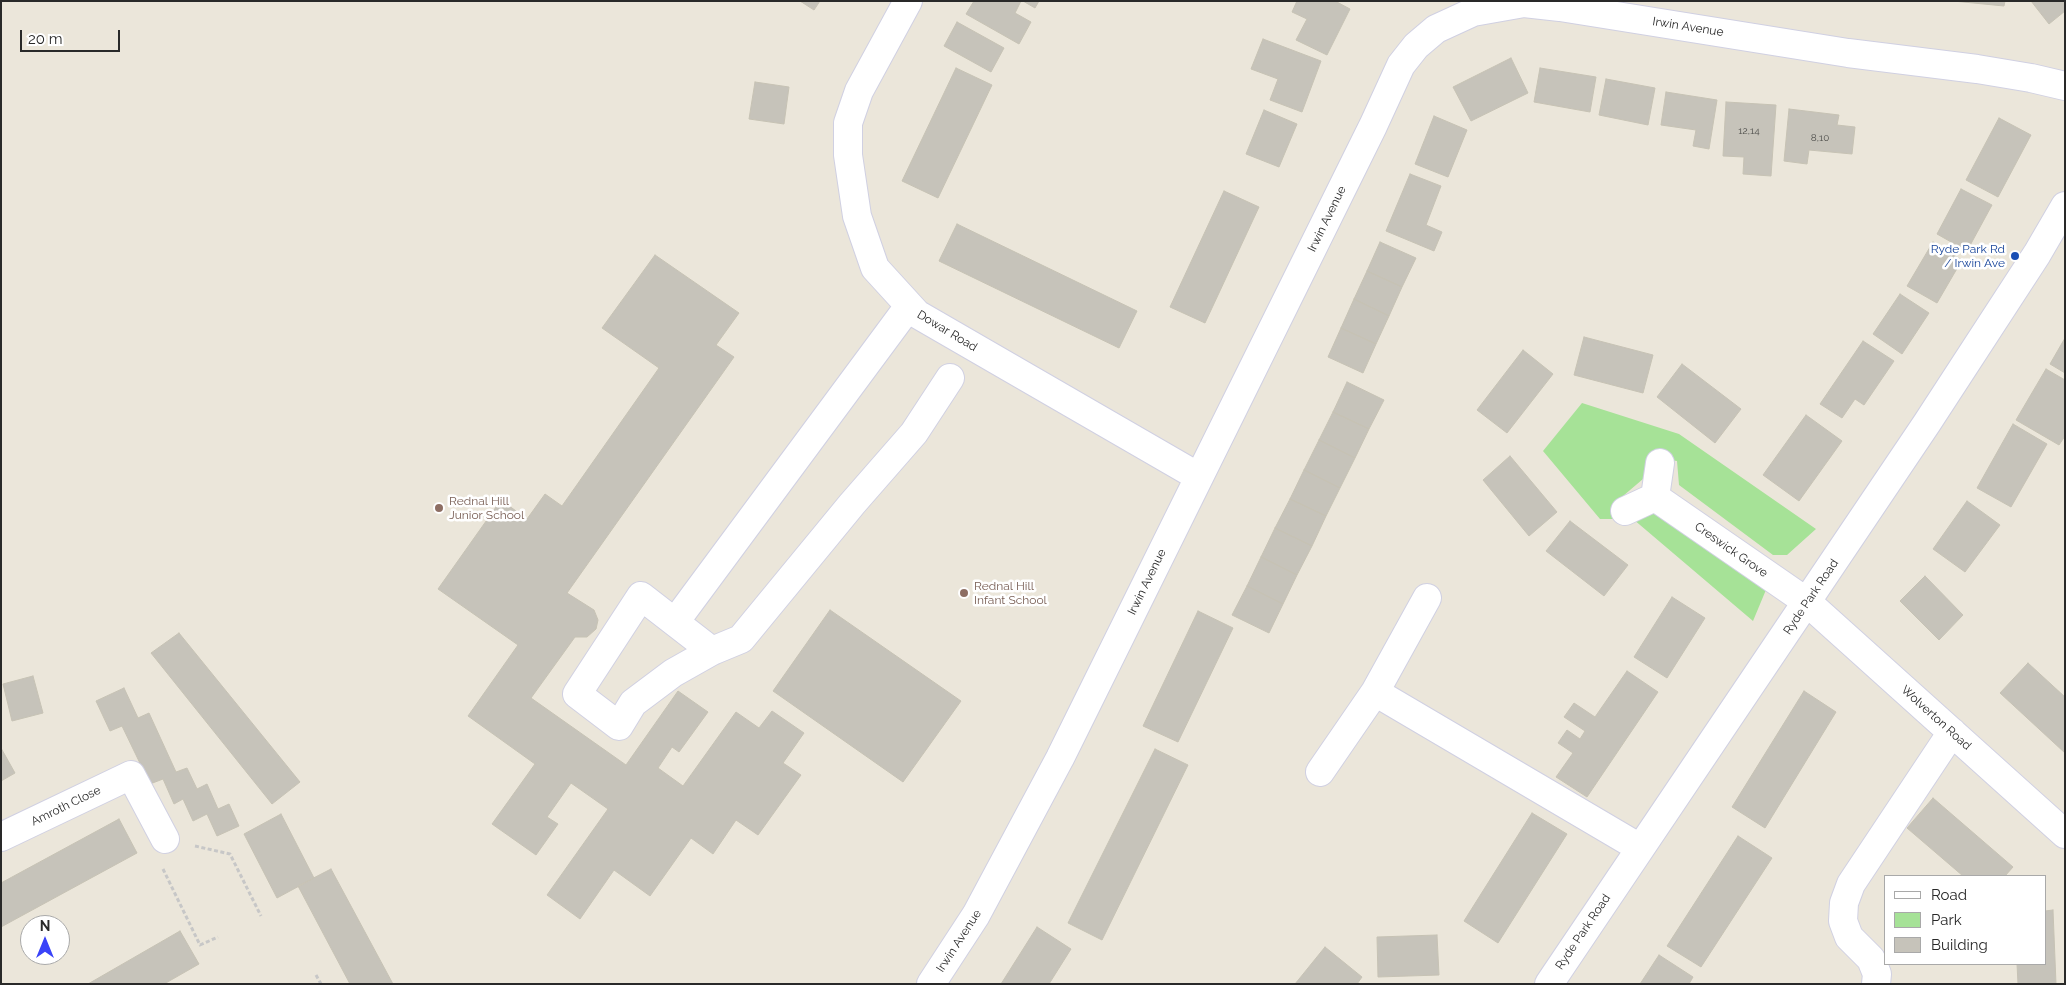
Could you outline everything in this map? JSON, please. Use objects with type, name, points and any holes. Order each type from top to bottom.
[{"type":"street","name":"Dowar Road","points":[[908,1],[859,91],[848,123],[848,155],[856,216],[875,268],[917,314],[1199,477]]},
{"type":"street","name":"Irwin Avenue","points":[[931,984],[976,915],[1060,758],[1373,126],[1401,65],[1416,46],[1436,29],[1473,12],[1524,2],[1560,6],[1848,52],[1977,69],[2065,86]]},
{"type":"street","name":"Ryde Park Road","points":[[1549,984],[1807,602],[2037,254],[2065,206]]},
{"type":"street","points":[[675,622],[909,306]]},
{"type":"street","points":[[712,651],[641,596],[577,694],[619,726],[632,703],[673,673],[712,651],[741,639],[852,504],[914,433],[950,378]]},
{"type":"street","points":[[1625,511],[1654,497],[1660,462]]},
{"type":"street","name":"Creswick Grove","points":[[1654,497],[1807,602]]},
{"type":"street","points":[[1320,772],[1374,692],[1427,598]]},
{"type":"street","name":"Wolverton Road","points":[[1807,602],[2065,834]]},
{"type":"street","points":[[1374,692],[1640,848]]},
{"type":"street","points":[[1876,984],[1877,974],[1871,958],[1849,938],[1843,921],[1844,903],[1851,884],[1952,732]]},
{"type":"street","name":"Amroth Close","points":[[1,837],[130,775],[165,839]]},
{"type":"path","points":[[218,937],[200,945],[163,870],[165,839],[230,854],[261,916]]},
{"type":"path","points":[[316,975],[321,984]]},
{"type":"green space","points":[[1582,403],[1679,434],[1816,529],[1787,555],[1773,555],[1679,485],[1677,461],[1652,457],[1643,479],[1623,496],[1643,513],[1658,509],[1768,585],[1753,621],[1633,519],[1600,519],[1543,451]]},
{"type":"building","points":[[800,1],[820,1],[814,10]]},
{"type":"building","points":[[974,1],[1021,1],[1015,13],[1031,22],[1019,44],[966,14]]},
{"type":"building","points":[[1023,1],[1039,1],[1035,8]]},
{"type":"building","points":[[1297,1],[1335,1],[1350,9],[1327,55],[1296,40],[1307,19],[1292,12]]},
{"type":"building","points":[[1953,1],[2005,1],[2004,6]]},
{"type":"building","points":[[2031,1],[2065,1],[2065,11],[2049,24]]},
{"type":"building","points":[[957,22],[1004,48],[991,72],[944,46]]},
{"type":"building","points":[[1263,39],[1321,61],[1302,112],[1270,100],[1278,79],[1251,69]]},
{"type":"building","points":[[1511,58],[1528,93],[1471,121],[1453,87]]},
{"type":"building","points":[[956,68],[992,85],[938,198],[902,181]]},
{"type":"building","points":[[1540,68],[1596,77],[1590,112],[1534,102]]},
{"type":"building","points":[[1606,79],[1655,88],[1648,125],[1599,115]]},
{"type":"building","points":[[755,82],[789,87],[784,124],[749,119]]},
{"type":"building","points":[[1666,92],[1717,100],[1709,149],[1693,146],[1696,130],[1661,125]]},
{"type":"building","points":[[1726,102],[1776,105],[1771,176],[1743,174],[1744,157],[1723,156]]},
{"type":"building","points":[[1789,109],[1839,115],[1837,125],[1855,127],[1852,154],[1809,150],[1807,164],[1784,161]]},
{"type":"building","points":[[1264,110],[1297,124],[1279,167],[1246,154]]},
{"type":"building","points":[[1434,116],[1467,130],[1448,177],[1415,164]]},
{"type":"building","points":[[1999,118],[2031,135],[1998,197],[1966,180]]},
{"type":"building","points":[[1410,174],[1441,186],[1426,225],[1442,232],[1434,251],[1386,231]]},
{"type":"building","points":[[1961,189],[1992,205],[1967,251],[1937,234]]},
{"type":"building","points":[[1224,191],[1259,207],[1205,323],[1170,307]]},
{"type":"building","points":[[957,224],[1137,311],[1119,348],[939,261]]},
{"type":"building","points":[[1380,242],[1416,258],[1402,287],[1367,271]]},
{"type":"building","points":[[1933,242],[1962,260],[1937,303],[1907,286]]},
{"type":"building","points":[[655,255],[739,313],[716,345],[734,357],[567,593],[594,610],[598,620],[596,629],[587,637],[575,637],[531,698],[626,765],[678,691],[708,712],[679,752],[672,747],[658,768],[683,786],[736,712],[759,728],[772,711],[804,733],[783,763],[801,775],[758,835],[736,820],[713,854],[691,838],[650,896],[614,870],[580,919],[547,895],[608,809],[571,783],[547,817],[558,824],[536,855],[492,824],[535,764],[468,716],[518,645],[438,589],[501,500],[527,519],[545,494],[562,506],[659,368],[602,328]]},
{"type":"building","points":[[1367,271],[1402,287],[1389,316],[1354,299]]},
{"type":"building","points":[[1900,294],[1929,313],[1902,354],[1873,334]]},
{"type":"building","points":[[1354,299],[1389,316],[1376,344],[1341,328]]},
{"type":"building","points":[[1341,328],[1376,344],[1363,373],[1328,357]]},
{"type":"building","points":[[1584,337],[1653,355],[1643,393],[1574,375]]},
{"type":"building","points":[[2065,338],[2065,373],[2050,364]]},
{"type":"building","points":[[1863,341],[1894,361],[1864,405],[1855,399],[1842,418],[1820,404]]},
{"type":"building","points":[[1523,350],[1553,374],[1507,433],[1477,410]]},
{"type":"building","points":[[1682,364],[1741,409],[1715,443],[1657,397]]},
{"type":"building","points":[[2046,369],[2065,380],[2065,436],[2059,445],[2016,420]]},
{"type":"building","points":[[1347,382],[1384,400],[1369,429],[1333,412]]},
{"type":"building","points":[[1333,412],[1369,429],[1355,458],[1319,440]]},
{"type":"building","points":[[1806,415],[1842,441],[1799,501],[1763,475]]},
{"type":"building","points":[[2013,424],[2047,444],[2011,507],[1977,488]]},
{"type":"building","points":[[1319,440],[1355,458],[1340,488],[1304,470]]},
{"type":"building","points":[[1510,456],[1557,512],[1529,536],[1483,480]]},
{"type":"building","points":[[1304,470],[1340,488],[1326,516],[1290,499]]},
{"type":"building","points":[[1290,499],[1326,516],[1312,546],[1275,528]]},
{"type":"building","points":[[1967,501],[2000,525],[1965,572],[1933,549]]},
{"type":"building","points":[[1570,521],[1628,565],[1604,596],[1546,551]]},
{"type":"building","points":[[1275,528],[1312,546],[1297,575],[1261,557]]},
{"type":"building","points":[[1261,557],[1297,575],[1283,604],[1247,586]]},
{"type":"building","points":[[1925,576],[1963,615],[1939,640],[1900,601]]},
{"type":"building","points":[[1247,586],[1283,604],[1269,633],[1232,615]]},
{"type":"building","points":[[1672,597],[1705,618],[1667,678],[1634,657]]},
{"type":"building","points":[[830,610],[961,701],[903,782],[773,691]]},
{"type":"building","points":[[1198,611],[1233,628],[1178,742],[1143,726]]},
{"type":"building","points":[[179,633],[300,782],[272,804],[151,653]]},
{"type":"building","points":[[2028,663],[2065,697],[2065,753],[2000,693]]},
{"type":"building","points":[[1627,671],[1658,692],[1587,797],[1556,777],[1573,753],[1558,743],[1567,730],[1580,739],[1585,731],[1564,717],[1574,703],[1595,717]]},
{"type":"building","points":[[33,676],[43,713],[12,721],[3,684]]},
{"type":"building","points":[[124,688],[138,718],[149,713],[176,772],[187,768],[197,789],[207,784],[218,809],[229,804],[239,826],[217,836],[207,814],[193,821],[183,799],[174,804],[163,779],[150,784],[122,726],[110,731],[96,701]]},
{"type":"building","points":[[1804,691],[1836,712],[1765,828],[1732,807]]},
{"type":"building","points":[[1,748],[15,773],[1,781]]},
{"type":"building","points":[[1155,749],[1188,765],[1102,940],[1068,923]]},
{"type":"building","points":[[1933,798],[2013,867],[2006,875],[1962,875],[1907,828]]},
{"type":"building","points":[[1532,813],[1567,834],[1498,943],[1464,921]]},
{"type":"building","points":[[281,814],[314,878],[277,898],[244,834]]},
{"type":"building","points":[[119,819],[137,853],[1,927],[1,883]]},
{"type":"building","points":[[1738,836],[1772,858],[1701,967],[1667,946]]},
{"type":"building","points":[[331,869],[393,984],[350,984],[298,886]]},
{"type":"building","points":[[2053,910],[2056,984],[2018,984],[2017,965],[2046,965],[2046,911]]},
{"type":"building","points":[[1037,927],[1071,949],[1049,984],[1001,984]]},
{"type":"building","points":[[180,931],[199,964],[164,984],[88,984]]},
{"type":"building","points":[[1437,935],[1439,975],[1378,977],[1377,937]]},
{"type":"building","points":[[1325,947],[1362,977],[1357,984],[1295,984]]},
{"type":"building","points":[[1659,955],[1693,977],[1689,984],[1640,984]]},
{"type":"place","name":"Ryde Park Rd / Irwin Ave","points":[[2015,256]]},
{"type":"place","name":"Rednal Hill Junior School","points":[[439,508]]},
{"type":"place","name":"Rednal Hill Infant School","points":[[964,593]]}]
